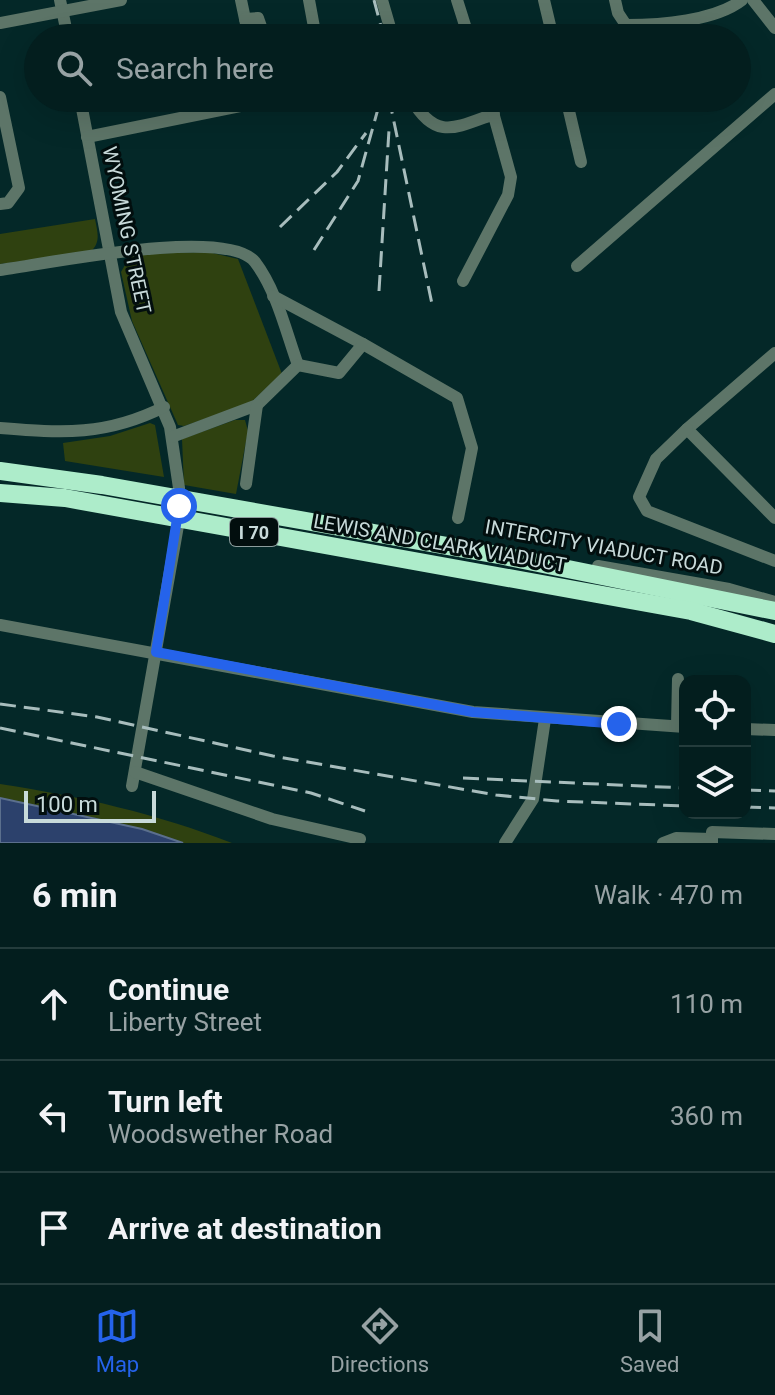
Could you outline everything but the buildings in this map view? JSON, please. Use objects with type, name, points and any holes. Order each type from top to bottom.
[{"type":"highway","name":"LEWIS AND CLARK VIADUCT","points":[[0,468],[504,556],[775,611]]},
{"type":"highway","name":"LEWIS AND CLARK VIADUCT","points":[[0,493],[65,498],[645,603],[775,634]]},
{"type":"street","points":[[0,23],[61,6],[121,0]]},
{"type":"street","points":[[241,0],[246,24]]},
{"type":"street","points":[[309,0],[313,24]]},
{"type":"street","points":[[382,0],[389,24]]},
{"type":"street","points":[[457,0],[465,24]]},
{"type":"street","points":[[544,0],[550,24]]},
{"type":"street","points":[[615,0],[625,24]]},
{"type":"street","points":[[650,24],[708,14],[742,0]]},
{"type":"street","points":[[753,0],[775,28]]},
{"type":"street","points":[[245,19],[258,18],[260,24]]},
{"type":"street","points":[[577,266],[710,154],[775,94]]},
{"type":"street","points":[[0,97],[19,188],[8,203],[0,204]]},
{"type":"street","name":"WYOMING STREET","points":[[83,112],[121,312],[164,407],[172,437],[179,499],[132,786]]},
{"type":"street","points":[[87,137],[210,112]]},
{"type":"street","points":[[421,112],[430,124],[447,129],[494,114],[511,177],[508,195],[463,281]]},
{"type":"street","points":[[569,112],[581,162]]},
{"type":"street","points":[[0,270],[179,246],[228,250],[254,261],[273,296],[298,365]]},
{"type":"street","points":[[273,296],[457,398],[472,448],[458,518]]},
{"type":"street","points":[[298,365],[339,373],[363,344]]},
{"type":"street","points":[[775,353],[656,459],[639,497],[647,511],[775,561]]},
{"type":"street","points":[[172,437],[257,405],[298,365]]},
{"type":"street","points":[[246,484],[257,405]]},
{"type":"street","points":[[0,428],[85,432],[121,426],[164,407]]},
{"type":"street","points":[[687,429],[775,518]]},
{"type":"street","name":"INTERCITY VIADUCT ROAD","points":[[0,468],[77,474],[179,499],[729,589],[775,602]]},
{"type":"street","points":[[0,625],[473,712],[679,726]]},
{"type":"street","points":[[678,679],[679,695]]},
{"type":"street","points":[[505,843],[533,799],[545,719]]},
{"type":"street","points":[[751,729],[775,730]]},
{"type":"street","points":[[135,772],[272,819],[360,839]]},
{"type":"street","points":[[663,843],[676,838],[712,841],[712,832],[775,834]]},
{"type":"green space","points":[[95,219],[97,242],[89,253],[0,264],[0,234]]},
{"type":"green space","points":[[208,252],[238,259],[282,374],[249,404],[184,426],[178,425],[132,321],[121,272],[129,258],[139,254]]},
{"type":"green space","points":[[235,420],[245,420],[248,431],[236,494],[184,485],[182,439]]},
{"type":"green space","points":[[150,423],[155,425],[164,477],[65,461],[63,443],[110,436]]},
{"type":"green space","points":[[0,784],[118,807],[232,843],[183,843],[142,829],[0,798]]},
{"type":"water","points":[[0,798],[142,829],[183,843],[0,843]]},
{"type":"railway","points":[[374,0],[380,24]]},
{"type":"railway","points":[[314,250],[358,181],[377,112]]},
{"type":"railway","points":[[392,112],[432,304]]},
{"type":"railway","points":[[379,291],[389,130]]},
{"type":"railway","points":[[280,227],[337,172],[366,133]]},
{"type":"railway","points":[[0,704],[97,717],[273,756],[496,795],[557,801],[679,806]]},
{"type":"railway","points":[[0,728],[311,793],[365,811]]},
{"type":"railway","points":[[463,778],[679,788]]},
{"type":"railway","points":[[751,790],[775,791]]},
{"type":"railway","points":[[751,807],[775,808]]},
{"type":"route","points":[[179,506],[156,652],[473,712],[619,724]]}]
